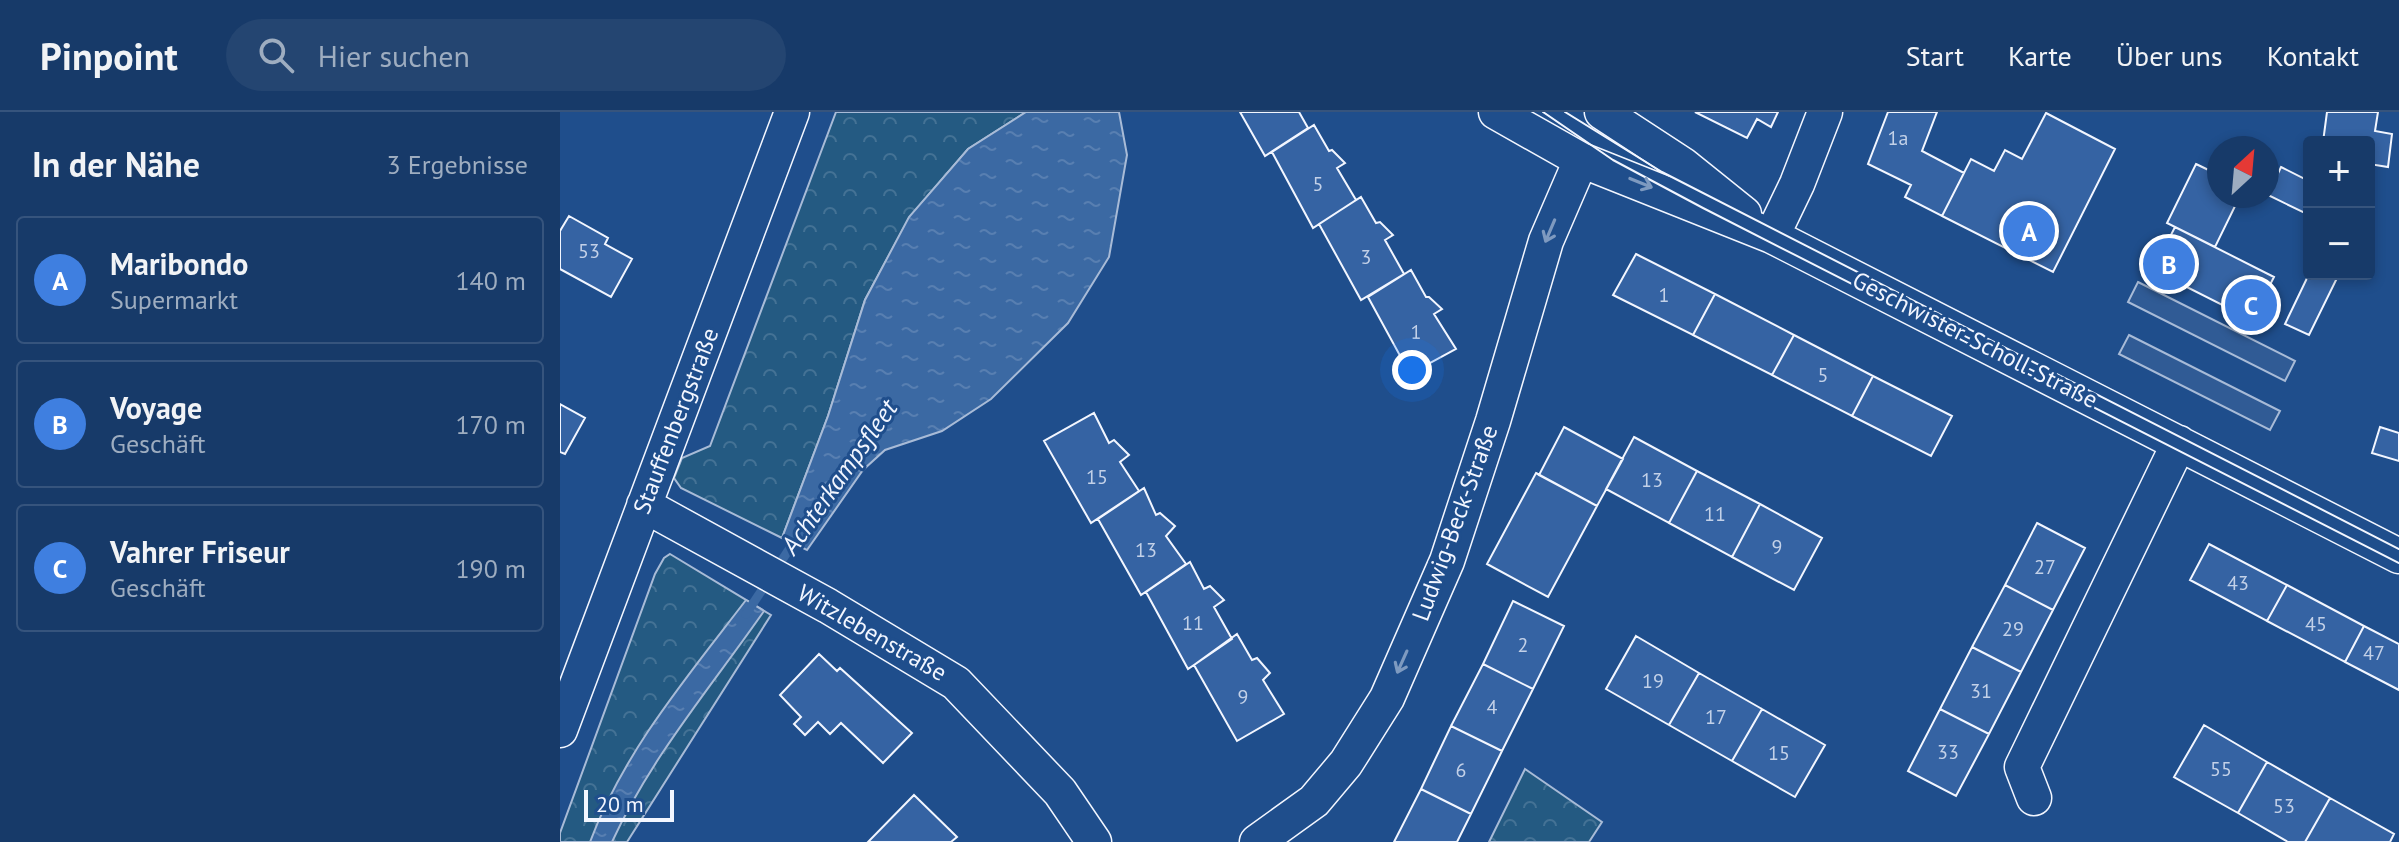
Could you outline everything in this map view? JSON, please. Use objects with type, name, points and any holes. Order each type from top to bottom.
[{"type":"street","name":"Stauffenbergstraße","points":[[560,730],[792,112]]},
{"type":"street","name":"Geschwister-Scholl-Straße","points":[[1496,112],[1581,160],[1772,236],[2399,556]]},
{"type":"street","name":"Geschwister-Scholl-Straße","points":[[1602,112],[1683,165],[1772,236]]},
{"type":"street","points":[[1772,236],[1797,184],[1825,112]]},
{"type":"street","name":"Ludwig-Beck-Straße","points":[[1257,842],[1314,801],[1346,763],[1387,698],[1447,561],[1493,421],[1546,241],[1581,160]]},
{"type":"street","points":[[2034,798],[2022,767],[2179,443]]},
{"type":"street","name":"Witzlebenstraße","points":[[644,505],[956,683],[1060,792],[1094,842]]},
{"type":"green space","points":[[836,112],[1026,112],[968,149],[909,218],[865,300],[828,416],[782,538],[681,488],[674,478],[682,458],[710,446]]},
{"type":"green space","points":[[670,554],[771,615],[627,842],[560,842],[560,833],[655,574]]},
{"type":"green space","points":[[1525,769],[1602,822],[1589,842],[1489,842]]},
{"type":"shaded area","points":[[2138,282],[2295,361],[2285,381],[2128,302]]},
{"type":"shaded area","points":[[2129,335],[2280,411],[2270,430],[2119,354]]},
{"type":"water","points":[[1026,112],[1119,112],[1127,155],[1109,257],[1068,323],[991,399],[942,431],[885,450],[863,470],[807,550],[782,538],[828,416],[865,300],[909,217],[968,149]]},
{"type":"water","points":[[746,600],[764,611],[663,752],[612,842],[590,842],[620,777],[639,746]]},
{"type":"building","points":[[1240,112],[1299,112],[1308,128],[1265,156]]},
{"type":"building","points":[[1695,112],[1778,112],[1771,127],[1757,119],[1747,138]]},
{"type":"building","points":[[1888,112],[1937,112],[1922,151],[1964,173],[1942,216],[1905,197],[1911,185],[1868,164]]},
{"type":"building","points":[[2327,112],[2378,112],[2375,131],[2392,134],[2388,167],[2375,165],[2375,136],[2324,136]]},
{"type":"building","points":[[2046,113],[2115,149],[2053,272],[1942,216],[1971,159],[1994,171],[2005,150],[2022,159]]},
{"type":"building","points":[[1314,125],[1329,151],[1332,150],[1345,163],[1337,168],[1356,200],[1313,228],[1272,152]]},
{"type":"building","points":[[2196,164],[2207,169],[2207,208],[2234,208],[2215,247],[2167,223]]},
{"type":"building","points":[[2281,167],[2303,178],[2303,212],[2279,200]]},
{"type":"building","points":[[1361,197],[1376,223],[1380,222],[1393,235],[1385,240],[1404,274],[1361,300],[1319,224]]},
{"type":"building","points":[[569,216],[608,238],[605,244],[632,259],[611,297],[560,269],[560,231]]},
{"type":"building","points":[[2175,227],[2274,277],[2252,320],[2153,270]]},
{"type":"building","points":[[1636,254],[1715,294],[1693,335],[1613,295]]},
{"type":"building","points":[[1411,270],[1426,297],[1442,309],[1434,314],[1456,349],[1410,374],[1368,297]]},
{"type":"building","points":[[2306,280],[2336,280],[2309,335],[2285,324]]},
{"type":"building","points":[[1715,294],[1794,335],[1772,375],[1693,335]]},
{"type":"building","points":[[1794,335],[1873,376],[1852,416],[1772,375]]},
{"type":"building","points":[[1873,376],[1952,416],[1931,456],[1852,416]]},
{"type":"building","points":[[560,404],[585,418],[565,454],[560,452]]},
{"type":"building","points":[[1094,413],[1109,443],[1114,440],[1129,455],[1120,462],[1139,491],[1091,523],[1044,441]]},
{"type":"building","points":[[1564,427],[1623,459],[1597,506],[1539,475]]},
{"type":"building","points":[[2380,427],[2399,433],[2399,461],[2372,453]]},
{"type":"building","points":[[1634,437],[1697,471],[1669,523],[1606,489]]},
{"type":"building","points":[[1697,471],[1760,504],[1732,557],[1669,523]]},
{"type":"building","points":[[1536,473],[1597,506],[1548,597],[1487,564]]},
{"type":"building","points":[[1144,488],[1156,515],[1160,513],[1175,526],[1166,536],[1186,564],[1141,595],[1098,519]]},
{"type":"building","points":[[1760,504],[1822,538],[1794,590],[1732,557]]},
{"type":"building","points":[[2037,523],[2085,548],[2053,610],[2005,585]]},
{"type":"building","points":[[2209,544],[2287,585],[2267,621],[2190,580]]},
{"type":"building","points":[[1190,562],[1204,589],[1210,586],[1224,600],[1214,607],[1232,639],[1188,669],[1146,592]]},
{"type":"building","points":[[2005,585],[2053,610],[2021,672],[1972,647]]},
{"type":"building","points":[[2287,585],[2364,626],[2345,662],[2267,621]]},
{"type":"building","points":[[1513,601],[1564,626],[1533,689],[1483,664]]},
{"type":"building","points":[[2364,626],[2399,644],[2399,690],[2345,662]]},
{"type":"building","points":[[1237,634],[1252,660],[1257,658],[1270,673],[1263,680],[1284,714],[1237,741],[1194,665]]},
{"type":"building","points":[[1636,636],[1699,673],[1669,725],[1606,689]]},
{"type":"building","points":[[1972,647],[2021,672],[1989,734],[1940,709]]},
{"type":"building","points":[[819,654],[837,671],[840,668],[912,733],[883,763],[841,723],[830,734],[818,722],[805,735],[794,724],[801,717],[780,695]]},
{"type":"building","points":[[1483,664],[1533,689],[1502,751],[1451,726]]},
{"type":"building","points":[[1699,673],[1762,709],[1732,761],[1669,725]]},
{"type":"building","points":[[1762,709],[1825,745],[1795,797],[1732,761]]},
{"type":"building","points":[[1940,709],[1989,734],[1956,796],[1908,771]]},
{"type":"building","points":[[2204,725],[2267,762],[2238,813],[2174,777]]},
{"type":"building","points":[[1451,726],[1502,751],[1471,814],[1421,789]]},
{"type":"building","points":[[2267,762],[2330,798],[2305,842],[2288,842],[2238,813]]},
{"type":"building","points":[[1421,789],[1471,814],[1457,842],[1394,842]]},
{"type":"building","points":[[914,795],[957,837],[951,842],[868,842]]},
{"type":"building","points":[[2330,798],[2394,834],[2390,842],[2305,842]]},
{"type":"waterway","name":"Achterkampsfleet","points":[[746,614],[800,533]]},
{"type":"tram line","points":[[1543,112],[1613,160],[1703,208],[2399,563]]},
{"type":"tram line","points":[[1565,112],[1662,172],[2399,549]]},
{"type":"place","name":"Maribondo","points":[[2029,231]]},
{"type":"place","name":"Voyage","points":[[2169,264]]},
{"type":"place","name":"Vahrer Friseur","points":[[2251,305]]}]
